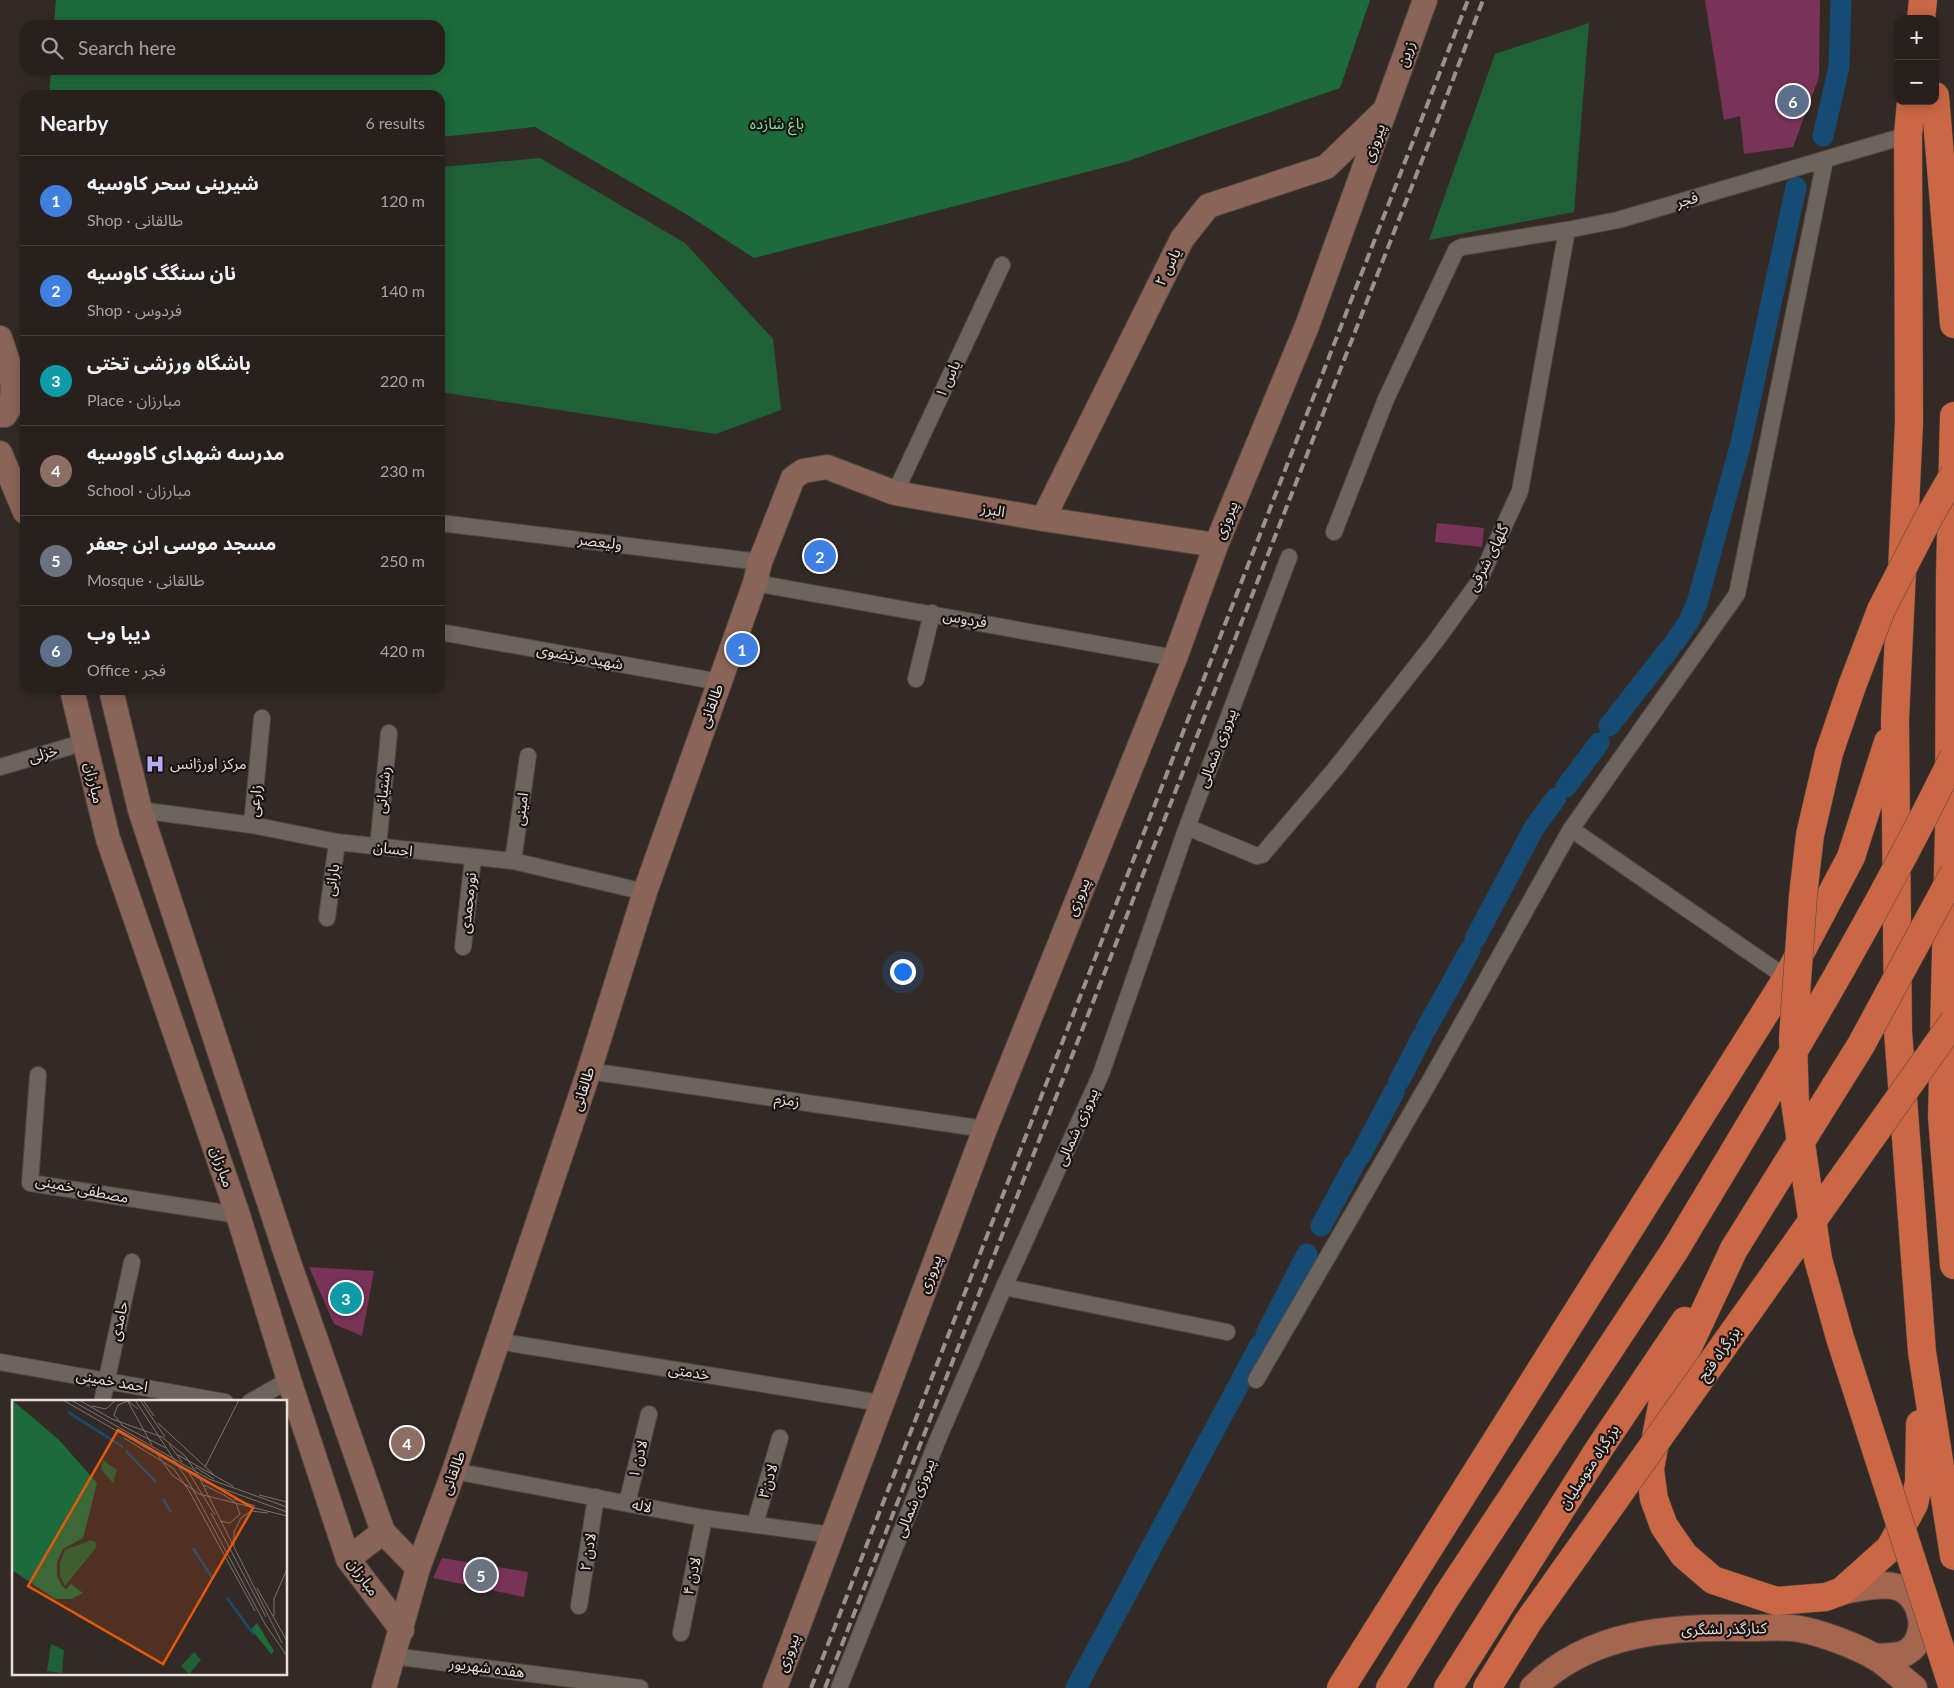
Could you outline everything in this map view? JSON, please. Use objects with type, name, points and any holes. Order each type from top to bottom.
[{"type":"highway","points":[[1921,15],[1923,0]]},
{"type":"highway","points":[[1927,0],[1929,15]]},
{"type":"highway","points":[[1911,105],[1908,135],[1908,423],[1895,719],[1898,1031],[1922,1352],[1954,1556]]},
{"type":"highway","points":[[1936,105],[1954,324]]},
{"type":"highway","points":[[1954,416],[1950,575],[1949,828],[1942,1117],[1954,1266]]},
{"type":"highway","points":[[1953,1688],[1840,1338],[1818,1259],[1795,1102],[1793,1038],[1803,896],[1810,835],[1829,754],[1881,610],[1929,517],[1954,474]]},
{"type":"highway","points":[[1341,1688],[1787,978],[1851,857],[1895,719]]},
{"type":"highway","points":[[1390,1688],[1446,1596],[1675,1250],[1842,970],[1927,811],[1954,756]]},
{"type":"highway","points":[[1922,1352],[1919,1482],[1914,1504],[1890,1548],[1842,1591],[1826,1597],[1776,1601],[1713,1580],[1684,1555],[1664,1526],[1654,1499],[1650,1469],[1663,1400],[1734,1249],[1861,1045],[1954,874]]},
{"type":"highway","name":"بزرگراه فتح","points":[[1487,1688],[1528,1622],[1954,1021]]},
{"type":"highway","name":"بزرگراه متوسلیان","points":[[1448,1688],[1599,1450],[1734,1249]]},
{"type":"main road","points":[[1842,1591],[1878,1586],[1896,1586],[1910,1593],[1919,1610],[1922,1632],[1918,1641],[1906,1653],[1876,1657]]},
{"type":"main road","name":"کنارگذر لشگری","points":[[1533,1688],[1541,1680],[1580,1653],[1624,1638],[1656,1631],[1724,1627],[1799,1629],[1852,1646],[1876,1657],[1914,1688]]},
{"type":"street","name":"زرین","points":[[1387,108],[1425,0]]},
{"type":"street","name":"یاس ۲","points":[[1043,519],[1182,239],[1208,206],[1326,167],[1387,108]]},
{"type":"street","name":"پیروزی","points":[[775,1688],[985,1129],[1174,658],[1216,545],[1307,326],[1387,108]]},
{"type":"street","name":"فجر","points":[[1334,532],[1386,399],[1452,254],[1456,250],[1462,247],[1618,220],[1908,135]]},
{"type":"street","points":[[1256,1380],[1431,1079],[1572,828],[1737,594],[1825,160]]},
{"type":"street","name":"گلهای شرقی","points":[[1188,827],[1257,856],[1262,855],[1341,762],[1435,642],[1478,583],[1520,490],[1567,230]]},
{"type":"street","name":"یاس ۱","points":[[894,492],[1002,265]]},
{"type":"street","points":[[0,338],[7,358],[13,388],[12,415]]},
{"type":"street","points":[[1,458],[20,501]]},
{"type":"street","name":"البرز","points":[[787,493],[793,478],[803,471],[827,466],[894,492],[1043,519],[1216,545]]},
{"type":"street","name":"طالقانی","points":[[384,1688],[402,1630],[418,1568],[454,1471],[589,1071],[645,892],[787,493]]},
{"type":"street","name":"ولیعصر","points":[[445,524],[758,572]]},
{"type":"street","name":"پیروزی شمالی","points":[[839,1688],[938,1440],[1004,1287],[1101,1074],[1188,827],[1289,557]]},
{"type":"street","name":"فردوس","points":[[758,572],[932,613],[1174,658]]},
{"type":"street","points":[[916,679],[932,613]]},
{"type":"street","name":"شهید مرتضوی","points":[[445,633],[720,682]]},
{"type":"street","name":"مبارزان","points":[[73,695],[108,839],[238,1215],[289,1380],[348,1559],[402,1630]]},
{"type":"street","points":[[112,695],[140,810],[286,1254],[383,1532],[418,1568]]},
{"type":"street","name":"زارعی","points":[[252,825],[262,718]]},
{"type":"street","name":"رشتیانی","points":[[378,847],[389,733]]},
{"type":"street","name":"خزلی","points":[[0,767],[85,742]]},
{"type":"street","name":"امینی","points":[[513,862],[528,756]]},
{"type":"street","points":[[103,818],[140,810]]},
{"type":"street","name":"احسان","points":[[140,810],[252,825],[337,842],[513,862],[645,892]]},
{"type":"street","points":[[1572,828],[1787,978]]},
{"type":"street","name":"بارانی","points":[[327,918],[337,842]]},
{"type":"street","name":"نورمحمدی","points":[[463,947],[473,858]]},
{"type":"street","name":"زمزم","points":[[589,1071],[985,1129]]},
{"type":"street","name":"مصطفی خمینی","points":[[38,1075],[30,1183],[238,1215]]},
{"type":"street","name":"حامدی","points":[[102,1400],[132,1262]]},
{"type":"street","points":[[1004,1287],[1227,1332]]},
{"type":"street","name":"خدمتی","points":[[497,1341],[881,1402]]},
{"type":"street","name":"احمد خمینی","points":[[0,1362],[107,1379],[215,1400]]},
{"type":"street","points":[[254,1400],[289,1380]]},
{"type":"street","name":"لادن ۱","points":[[627,1503],[649,1414]]},
{"type":"street","name":"لادن۳","points":[[755,1524],[780,1438]]},
{"type":"street","name":"لاله","points":[[454,1471],[704,1518],[832,1536]]},
{"type":"street","name":"لادن ۲","points":[[579,1606],[596,1497]]},
{"type":"street","name":"لادن ۴","points":[[680,1633],[704,1518]]},
{"type":"street","points":[[348,1559],[383,1532]]},
{"type":"street","name":"هفده شهریور","points":[[394,1656],[640,1688]]},
{"type":"green space","name":"باغ شازده","points":[[56,0],[1370,0],[1340,88],[1125,162],[754,258],[686,214],[535,127],[445,136],[445,90],[49,90],[51,75],[445,75],[445,20],[54,20]]},
{"type":"green space","points":[[1589,23],[1574,212],[1429,240],[1495,54]]},
{"type":"green space","points":[[540,158],[685,243],[773,339],[781,410],[716,434],[445,393],[445,167]]},
{"type":"building","points":[[1705,0],[1820,0],[1819,77],[1793,147],[1744,154],[1740,116],[1724,120]]},
{"type":"building","points":[[1437,523],[1484,528],[1482,547],[1435,542]]},
{"type":"building","points":[[309,1267],[374,1271],[362,1336],[334,1324]]},
{"type":"building","points":[[442,1558],[528,1572],[524,1597],[433,1578]]},
{"type":"waterway","points":[[1823,136],[1839,67],[1841,0]]},
{"type":"waterway","points":[[1675,642],[1689,621],[1697,603],[1741,443],[1796,187]]},
{"type":"waterway","points":[[1609,726],[1670,648]]},
{"type":"waterway","points":[[1566,787],[1599,743]]},
{"type":"waterway","points":[[1475,939],[1534,828],[1556,798]]},
{"type":"waterway","points":[[1426,1029],[1470,950]]},
{"type":"waterway","points":[[1399,1081],[1422,1037]]},
{"type":"waterway","points":[[1360,1156],[1394,1092]]},
{"type":"waterway","points":[[1321,1226],[1355,1163]]},
{"type":"waterway","points":[[1266,1334],[1307,1254]]},
{"type":"waterway","points":[[1076,1688],[1260,1345]]},
{"type":"railway","points":[[811,1688],[1468,0]]},
{"type":"railway","points":[[825,1688],[1483,0]]},
{"type":"place","name":"دیبا وب","points":[[1793,101]]},
{"type":"place","name":"نان سنگگ کاوسیه","points":[[820,556]]},
{"type":"place","name":"شیرینی سحر کاوسیه","points":[[742,649]]},
{"type":"place","name":"مرکز اورژانس","points":[[155,764]]},
{"type":"place","name":"باشگاه ورزشی تختی","points":[[346,1298]]},
{"type":"place","name":"مدرسه شهدای کاووسیه","points":[[407,1443]]},
{"type":"place","name":"مسجد موسی ابن جعفر","points":[[481,1575]]}]
